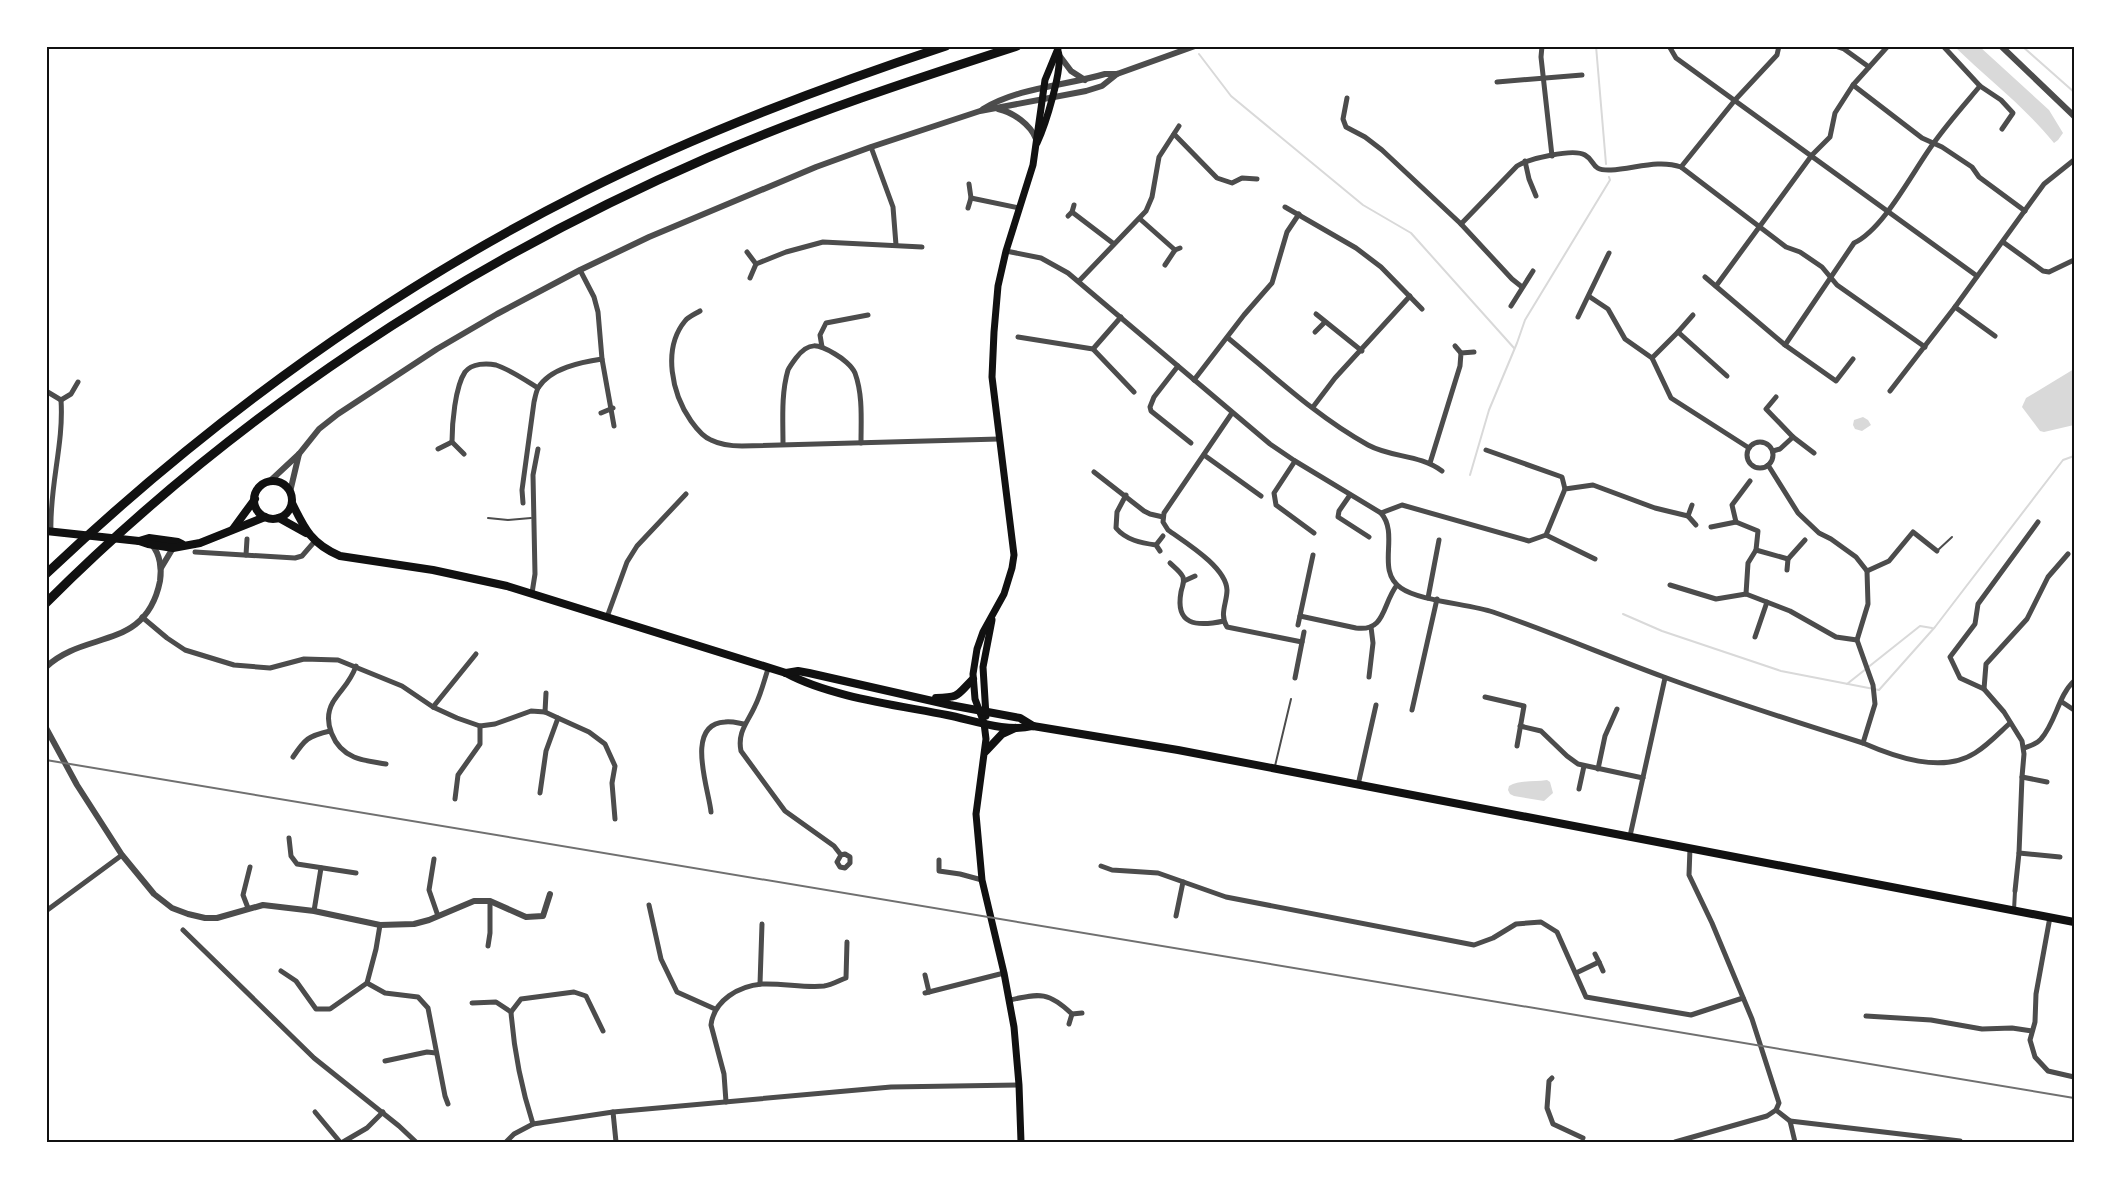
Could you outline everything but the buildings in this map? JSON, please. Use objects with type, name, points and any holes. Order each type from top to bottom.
[{"type":"highway","points":[[46,574],[104,520],[202,437],[309,357],[440,271],[583,192],[728,126],[809,94],[946,46]]},
{"type":"highway","points":[[46,603],[131,523],[187,476],[299,390],[383,332],[475,275],[633,192],[788,125],[889,88],[1017,46]]},
{"type":"main road","points":[[1036,143],[1044,130],[1052,97],[1058,50]]},
{"type":"main road","points":[[984,723],[978,710],[973,668],[977,649],[1004,594],[1014,555],[992,377],[998,286],[1006,251],[1033,165],[1043,88],[1050,65],[1058,50]]},
{"type":"main road","points":[[233,529],[255,499],[258,489],[269,482],[281,483],[290,492],[292,503],[308,534]]},
{"type":"main road","points":[[255,499],[257,510],[265,517]]},
{"type":"main road","points":[[279,518],[287,513],[292,503]]},
{"type":"main road","points":[[49,532],[139,541],[174,548],[183,544],[208,541],[265,517],[279,518],[308,534],[328,551],[340,556],[446,572],[609,613],[843,693],[984,723],[1016,728],[1034,726],[1274,768],[2074,922]]},
{"type":"main road","points":[[139,541],[149,538],[183,544]]},
{"type":"main road","points":[[994,612],[983,668],[987,712],[984,723],[986,751],[976,814],[982,880],[1010,1000],[1019,1085],[1021,1143]]},
{"type":"main road","points":[[786,673],[798,671],[809,673],[1020,718],[1034,726]]},
{"type":"main road","points":[[925,699],[954,697],[961,693],[973,679]]},
{"type":"main road","points":[[986,751],[1002,734],[1016,728]]},
{"type":"street","points":[[269,482],[299,454],[312,435],[338,414],[469,330],[580,270],[649,237],[816,167],[871,147],[980,111],[1094,89],[1102,86],[1117,74],[1195,46]]},
{"type":"street","points":[[1542,46],[1540,57],[1552,156]]},
{"type":"street","points":[[1669,46],[1676,58],[1977,276]]},
{"type":"street","points":[[1681,167],[1735,100],[1777,55],[1779,46]]},
{"type":"street","points":[[1835,46],[1844,49],[1869,67]]},
{"type":"street","points":[[1716,286],[1812,155],[1830,137],[1835,113],[1853,85],[1888,46]]},
{"type":"street","points":[[1943,46],[1980,86],[2001,100],[2013,113],[2002,129]]},
{"type":"street","points":[[2001,46],[2074,116]]},
{"type":"street","points":[[1058,50],[1071,71],[1085,80]]},
{"type":"street","points":[[980,111],[997,100],[1014,94],[1105,74],[1117,74]]},
{"type":"street","points":[[1497,82],[1582,75]]},
{"type":"street","points":[[1853,85],[1922,138],[1972,168],[1979,177],[2025,211]]},
{"type":"street","points":[[1785,345],[1854,243],[1862,239],[1888,211],[1933,143],[1980,86]]},
{"type":"street","points":[[1347,98],[1342,119],[1346,127],[1365,137],[1382,150],[1461,225],[1512,279],[1522,286]]},
{"type":"street","points":[[995,108],[1006,111],[1018,119],[1032,132],[1036,143]]},
{"type":"street","points":[[1079,281],[1146,212],[1152,197],[1159,157],[1179,126]]},
{"type":"street","points":[[1174,134],[1217,178],[1232,183],[1242,178],[1257,179]]},
{"type":"street","points":[[871,147],[893,207],[896,245]]},
{"type":"street","points":[[1461,225],[1517,166],[1525,161],[1579,153],[1601,170],[1663,164],[1681,167],[1759,228],[1786,247],[1800,252],[1822,267],[1837,285],[1925,347]]},
{"type":"street","points":[[1890,391],[1955,307],[2044,184],[2074,160]]},
{"type":"street","points":[[1525,161],[1536,196]]},
{"type":"street","points":[[968,208],[972,198],[969,184]]},
{"type":"street","points":[[972,198],[1019,208]]},
{"type":"street","points":[[1286,207],[1356,248],[1380,267],[1422,309]]},
{"type":"street","points":[[1072,211],[1114,244]]},
{"type":"street","points":[[1194,380],[1272,283],[1287,232],[1299,214]]},
{"type":"street","points":[[1140,219],[1177,249],[1165,265]]},
{"type":"street","points":[[2003,242],[2043,271],[2049,272],[2074,260]]},
{"type":"street","points":[[750,278],[756,264],[786,252],[823,243],[922,247]]},
{"type":"street","points":[[1006,251],[1051,262],[1079,281],[1232,413],[1295,461],[1381,513],[1386,519],[1390,535],[1389,572],[1397,585],[1407,592],[1491,611],[1665,678],[1890,754],[1934,763],[1960,760],[1975,753],[2010,723]]},
{"type":"street","points":[[747,252],[756,264]]},
{"type":"street","points":[[1578,317],[1590,297],[1609,253]]},
{"type":"street","points":[[580,270],[594,297],[601,328],[602,359],[613,408],[614,426]]},
{"type":"street","points":[[1511,306],[1533,271]]},
{"type":"street","points":[[1706,277],[1785,345],[1836,381],[1853,359]]},
{"type":"street","points":[[1313,407],[1335,378],[1410,296]]},
{"type":"street","points":[[1590,297],[1608,309],[1625,339],[1652,358],[1671,398],[1749,448]]},
{"type":"street","points":[[1955,307],[1995,336]]},
{"type":"street","points":[[700,311],[683,318],[673,344],[672,370],[675,389],[684,411],[708,439],[727,446],[999,439]]},
{"type":"street","points":[[1316,314],[1362,351]]},
{"type":"street","points":[[822,347],[820,335],[826,324],[868,315]]},
{"type":"street","points":[[1652,358],[1693,315]]},
{"type":"street","points":[[1093,349],[1121,317]]},
{"type":"street","points":[[1315,332],[1324,322]]},
{"type":"street","points":[[1678,332],[1727,376]]},
{"type":"street","points":[[1018,337],[1093,349],[1134,392]]},
{"type":"street","points":[[1228,338],[1313,407],[1371,447],[1430,462],[1442,471]]},
{"type":"street","points":[[783,444],[783,390],[789,367],[803,349],[812,346],[822,347],[841,357],[854,370],[861,409],[861,443]]},
{"type":"street","points":[[1430,462],[1460,366],[1461,353],[1455,346]]},
{"type":"street","points":[[1461,353],[1474,352]]},
{"type":"street","points":[[523,503],[522,490],[538,388],[563,369],[584,361],[602,359]]},
{"type":"street","points":[[464,454],[452,442],[452,424],[457,394],[466,372],[471,367],[478,364],[497,365],[538,388]]},
{"type":"street","points":[[1178,366],[1154,397],[1150,407],[1151,411],[1191,443]]},
{"type":"street","points":[[61,400],[71,394],[78,382]]},
{"type":"street","points":[[46,392],[61,400]]},
{"type":"street","points":[[1776,397],[1766,409],[1793,437],[1814,453]]},
{"type":"street","points":[[49,532],[62,420],[61,400]]},
{"type":"street","points":[[601,413],[613,408]]},
{"type":"street","points":[[1232,413],[1163,517],[1162,522],[1168,530],[1219,570],[1225,580],[1227,596],[1224,621],[1227,627],[1302,642]]},
{"type":"street","points":[[1773,451],[1780,449],[1793,437]]},
{"type":"street","points":[[438,449],[452,442]]},
{"type":"street","points":[[1760,442],[1768,444],[1773,451],[1773,459],[1768,465],[1758,467],[1751,463],[1748,456],[1749,448],[1760,442]]},
{"type":"street","points":[[532,593],[536,574],[534,475],[538,449]]},
{"type":"street","points":[[1486,450],[1562,477],[1565,489],[1546,535]]},
{"type":"street","points":[[290,492],[299,454]]},
{"type":"street","points":[[1204,454],[1261,496]]},
{"type":"street","points":[[1295,461],[1274,492],[1276,505],[1314,533]]},
{"type":"street","points":[[1768,465],[1798,513],[1819,533],[1856,557],[1868,571],[1868,604],[1857,640],[1873,685],[1875,704],[1863,743]]},
{"type":"street","points":[[1094,472],[1150,514],[1163,517]]},
{"type":"street","points":[[1736,522],[1732,505],[1750,481]]},
{"type":"street","points":[[1565,489],[1593,485],[1655,508],[1688,516],[1696,525]]},
{"type":"street","points":[[609,613],[627,562],[638,546],[686,494]]},
{"type":"street","points":[[1126,495],[1117,512],[1116,528],[1121,534],[1136,541],[1156,545],[1160,551]]},
{"type":"street","points":[[1350,495],[1339,511],[1338,517],[1369,537]]},
{"type":"street","points":[[1381,513],[1402,505],[1529,541],[1546,535],[1595,559]]},
{"type":"street","points":[[1688,516],[1692,505]]},
{"type":"street","points":[[1711,527],[1736,522],[1758,531],[1756,550],[1748,563],[1746,594]]},
{"type":"street","points":[[2014,910],[2024,748],[2019,734],[2004,712],[1984,689],[1960,678],[1950,657],[1975,624],[1978,604],[2038,522]]},
{"type":"street","points":[[1868,571],[1889,561],[1913,532],[1937,551]]},
{"type":"street","points":[[1156,545],[1163,536]]},
{"type":"street","points":[[246,555],[247,539]]},
{"type":"street","points":[[1428,598],[1440,540]]},
{"type":"street","points":[[1787,570],[1788,559],[1805,540]]},
{"type":"street","points":[[195,552],[298,557],[315,541]]},
{"type":"street","points":[[152,545],[161,568]]},
{"type":"street","points":[[46,667],[70,651],[116,637],[142,617],[156,595],[161,568],[174,548]]},
{"type":"street","points":[[1756,550],[1788,559]]},
{"type":"street","points":[[1984,689],[1986,664],[2027,619],[2048,577],[2068,554]]},
{"type":"street","points":[[1298,625],[1313,555]]},
{"type":"street","points":[[1170,562],[1179,571],[1184,581],[1180,608],[1183,617],[1189,622],[1208,625],[1224,621]]},
{"type":"street","points":[[1184,581],[1195,576]]},
{"type":"street","points":[[1300,616],[1356,628],[1365,629],[1375,626],[1381,619],[1389,595],[1397,585]]},
{"type":"street","points":[[1670,585],[1716,599],[1746,594],[1790,611],[1836,637],[1857,640]]},
{"type":"street","points":[[1412,710],[1437,599]]},
{"type":"street","points":[[1755,637],[1767,602]]},
{"type":"street","points":[[142,617],[184,650],[234,665],[270,668],[304,658],[338,660],[402,686],[433,707],[480,726],[495,724],[531,711],[545,712],[590,732],[605,744],[615,766],[612,783],[615,819]]},
{"type":"street","points":[[1369,677],[1373,643],[1371,627]]},
{"type":"street","points":[[1295,678],[1304,632]]},
{"type":"street","points":[[433,707],[476,654]]},
{"type":"street","points":[[356,666],[351,681],[333,702],[328,717],[330,731],[338,746],[353,757],[386,764]]},
{"type":"street","points":[[768,669],[755,707],[744,724],[741,751],[785,811],[834,846],[841,855]]},
{"type":"street","points":[[1630,836],[1665,678]]},
{"type":"street","points":[[2024,748],[2040,741],[2062,702],[2065,690],[2074,681]]},
{"type":"street","points":[[545,712],[546,693]]},
{"type":"street","points":[[1485,697],[1524,706],[1517,746]]},
{"type":"street","points":[[2062,702],[2074,710]]},
{"type":"street","points":[[1358,785],[1376,705]]},
{"type":"street","points":[[1598,769],[1605,736],[1617,709]]},
{"type":"street","points":[[540,793],[546,751],[558,718]]},
{"type":"street","points":[[711,812],[701,759],[706,732],[714,724],[724,722],[744,724]]},
{"type":"street","points":[[455,799],[458,775],[480,744],[480,726]]},
{"type":"street","points":[[1520,726],[1541,731],[1572,760],[1584,766],[1643,778]]},
{"type":"street","points":[[46,728],[77,785],[122,855],[153,893],[172,908],[205,918],[229,916],[263,905],[314,911],[380,925],[414,924],[474,901],[490,901],[526,917],[543,916],[550,894]]},
{"type":"street","points":[[293,757],[305,740],[313,735],[330,731]]},
{"type":"street","points":[[1579,789],[1584,766]]},
{"type":"street","points":[[2022,777],[2047,782]]},
{"type":"street","points":[[289,838],[291,856],[297,864],[356,873]]},
{"type":"street","points":[[1675,1143],[1767,1116],[1776,1110],[1779,1102],[1743,998],[1689,875],[1690,848]]},
{"type":"street","points":[[2019,854],[2060,857]]},
{"type":"street","points":[[46,911],[122,855]]},
{"type":"street","points":[[434,859],[429,890],[438,916]]},
{"type":"street","points":[[939,860],[939,871],[982,880]]},
{"type":"street","points":[[1101,866],[1112,870],[1158,873],[1226,897],[1474,945],[1493,938],[1516,924],[1541,922],[1557,932],[1586,997],[1691,1015],[1743,998]]},
{"type":"street","points":[[248,908],[243,895],[250,867]]},
{"type":"street","points":[[314,911],[321,868]]},
{"type":"street","points":[[1176,916],[1182,882]]},
{"type":"street","points":[[488,946],[490,901]]},
{"type":"street","points":[[649,905],[661,959],[677,992],[715,1009]]},
{"type":"street","points":[[2050,917],[2030,1040],[2032,1050],[2040,1064],[2048,1071],[2074,1077]]},
{"type":"street","points":[[760,984],[762,924]]},
{"type":"street","points":[[281,971],[297,981],[316,1009],[330,1009],[367,983],[380,925]]},
{"type":"street","points":[[183,930],[314,1058],[383,1113],[416,1143]]},
{"type":"street","points":[[726,1102],[724,1074],[711,1025],[715,1009],[720,1002],[732,994],[760,984],[826,986],[846,978],[847,942]]},
{"type":"street","points":[[1594,954],[1603,971]]},
{"type":"street","points":[[1576,973],[1599,962]]},
{"type":"street","points":[[925,975],[927,992],[1004,973]]},
{"type":"street","points":[[367,983],[386,993],[418,997],[428,1008],[448,1104]]},
{"type":"street","points":[[533,1124],[521,1084],[511,1012],[521,999],[574,992],[586,996],[603,1031]]},
{"type":"street","points":[[1010,1000],[1043,995],[1059,1002],[1072,1014],[1082,1013]]},
{"type":"street","points":[[472,1003],[496,1002],[511,1012]]},
{"type":"street","points":[[1069,1024],[1072,1014]]},
{"type":"street","points":[[1866,1016],[1931,1020],[1982,1029],[2012,1028],[2032,1031]]},
{"type":"street","points":[[386,1061],[427,1052],[436,1053]]},
{"type":"street","points":[[1552,1078],[1549,1081],[1547,1108],[1553,1124],[1583,1138]]},
{"type":"street","points":[[506,1143],[514,1134],[533,1124],[613,1112],[891,1087],[1019,1085]]},
{"type":"street","points":[[1776,1110],[1790,1121],[1960,1141]]},
{"type":"street","points":[[315,1112],[341,1143],[367,1128],[383,1113]]},
{"type":"street","points":[[613,1112],[616,1143]]},
{"type":"street","points":[[1790,1121],[1795,1143]]},
{"type":"lane","points":[[488,518],[508,520],[534,517]]},
{"type":"lane","points":[[1937,551],[1952,537]]},
{"type":"lane","points":[[1274,768],[1291,699]]},
{"type":"shaded area","points":[[1955,47],[1980,47],[2049,110],[2063,133],[2058,140],[2054,143],[2019,105]]},
{"type":"shaded area","points":[[2074,369],[2074,425],[2040,431],[2022,407],[2026,398]]},
{"type":"shaded area","points":[[1863,417],[1871,425],[1862,431],[1855,429],[1854,420]]},
{"type":"shaded area","points":[[1547,780],[1550,782],[1553,793],[1544,801],[1514,796],[1508,790],[1509,786],[1518,783]]},
{"type":"waterway","points":[[1596,46],[1606,164]]},
{"type":"waterway","points":[[2022,46],[2074,92]]},
{"type":"waterway","points":[[1199,54],[1231,96],[1363,205],[1411,233],[1514,348]]},
{"type":"waterway","points":[[1470,475],[1489,410],[1525,320],[1610,180],[1609,177]]},
{"type":"waterway","points":[[1623,614],[1662,631],[1781,671],[1879,690],[1935,627],[2063,460],[2074,456]]},
{"type":"waterway","points":[[1847,684],[1920,626],[1932,628]]},
{"type":"railway","points":[[46,760],[2074,1098]]}]
